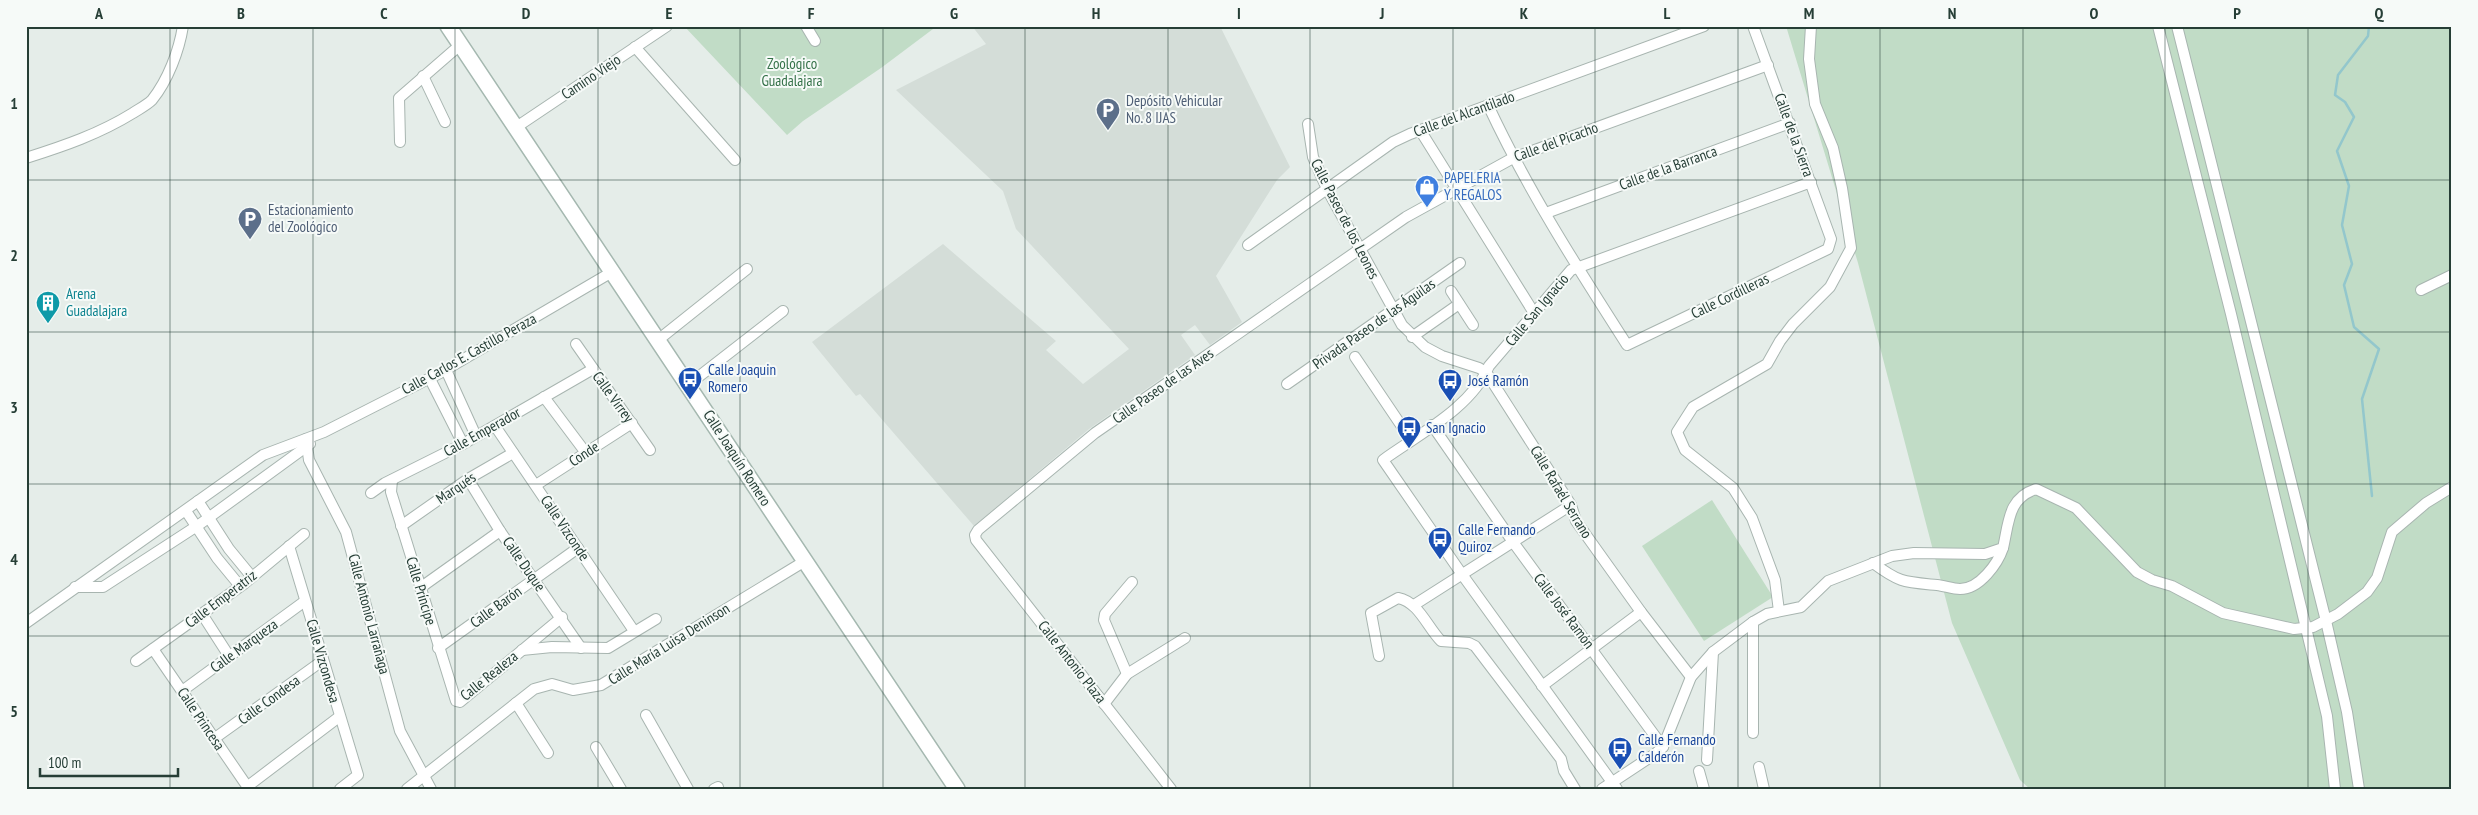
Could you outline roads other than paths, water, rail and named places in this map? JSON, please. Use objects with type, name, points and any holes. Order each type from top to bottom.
[{"type":"street","points":[[26,158],[75,142],[113,126],[151,101],[180,45],[183,26]]},
{"type":"street","name":"Calle Joaquín Romero","points":[[448,26],[957,789]]},
{"type":"street","name":"Camino Viejo","points":[[515,128],[666,26]]},
{"type":"street","points":[[806,26],[815,41]]},
{"type":"street","name":"Calle del Alcantilado","points":[[1248,245],[1393,142],[1420,130],[1704,26]]},
{"type":"street","name":"Calle de la Sierra","points":[[1753,26],[1790,123],[1831,239],[1831,245]]},
{"type":"street","points":[[1779,612],[1775,580],[1752,518],[1733,488],[1685,450],[1677,432],[1693,407],[1767,364],[1780,341],[1793,324],[1830,287],[1851,248],[1834,148],[1815,104],[1809,59],[1811,26]]},
{"type":"street","points":[[2158,26],[2231,314],[2327,716],[2335,789]]},
{"type":"street","points":[[2177,26],[2326,621],[2347,712],[2359,789]]},
{"type":"street","points":[[400,142],[399,98],[460,45]]},
{"type":"street","points":[[635,47],[735,160]]},
{"type":"street","name":"Calle del Picacho","points":[[1359,249],[1406,217],[1513,158],[1768,65]]},
{"type":"street","points":[[423,76],[445,122]]},
{"type":"street","points":[[1488,105],[1513,158],[1577,268]]},
{"type":"street","name":"Calle de la Barranca","points":[[1546,213],[1790,123]]},
{"type":"street","name":"Calle Paseo de los Leones","points":[[1308,124],[1312,157],[1327,189],[1393,311]]},
{"type":"street","points":[[1420,130],[1534,313]]},
{"type":"street","name":"Calle San Ignacio","points":[[1461,573],[1383,460],[1466,400],[1489,366],[1571,270],[1811,182]]},
{"type":"street","name":"Calle Cordilleras","points":[[1577,268],[1627,345],[1828,249],[1831,245]]},
{"type":"street","name":"Calle Paseo de las Aves","points":[[975,535],[978,530],[1095,433],[1359,249]]},
{"type":"street","name":"Privada Paseo de las Águilas","points":[[1287,384],[1460,263]]},
{"type":"street","points":[[658,340],[746,270]]},
{"type":"street","name":"Calle Carlos E. Castillo Peraza","points":[[75,587],[103,587],[196,526],[306,443],[324,432],[430,379],[612,272]]},
{"type":"street","points":[[2421,290],[2452,275]]},
{"type":"street","points":[[1451,291],[1472,325]]},
{"type":"street","points":[[1412,337],[1459,304]]},
{"type":"street","points":[[688,385],[783,310]]},
{"type":"street","points":[[2231,314],[2247,310]]},
{"type":"street","points":[[1393,311],[1412,337],[1442,356],[1486,372]]},
{"type":"street","name":"Calle Virrey","points":[[576,344],[650,450]]},
{"type":"street","points":[[1355,357],[1411,440]]},
{"type":"street","name":"Calle Emperador","points":[[371,493],[392,480],[463,444],[593,369]]},
{"type":"street","points":[[446,370],[476,436]]},
{"type":"street","name":"Calle Rafaél Serrano","points":[[1486,372],[1571,505],[1576,521],[1690,677]]},
{"type":"street","points":[[430,379],[463,444]]},
{"type":"street","points":[[441,402],[457,394]]},
{"type":"street","points":[[544,397],[586,453]]},
{"type":"street","name":"Conde","points":[[536,485],[632,423]]},
{"type":"street","name":"Calle José Ramón","points":[[1432,425],[1513,542],[1662,746]]},
{"type":"street","name":"Calle Vizconde","points":[[494,426],[634,631]]},
{"type":"street","name":"Calle Carlos E. Castillo Peraza","points":[[26,623],[186,511],[263,454],[306,443]]},
{"type":"street","name":"Calle Antonio Larrañaga","points":[[306,443],[309,460],[346,532],[400,731],[431,789]]},
{"type":"street","name":"Marqués","points":[[401,526],[468,479],[513,453]]},
{"type":"street","name":"Calle Duque","points":[[468,479],[500,531],[562,617],[581,648]]},
{"type":"street","name":"Calle Príncipe","points":[[392,480],[391,492],[456,701]]},
{"type":"street","points":[[1872,563],[1894,579],[1912,584],[1962,589],[1977,583],[2000,558],[2014,504],[2024,493],[2036,489],[2076,508],[2137,572],[2152,580],[2172,586],[2223,613],[2294,629],[2313,627],[2338,614],[2366,592],[2377,578],[2392,532],[2426,503],[2452,487]]},
{"type":"street","points":[[198,501],[229,548],[252,577]]},
{"type":"street","points":[[1414,605],[1461,573],[1571,505]]},
{"type":"street","points":[[186,511],[217,558],[240,586]]},
{"type":"street","points":[[420,588],[500,531]]},
{"type":"street","name":"Calle Emperatriz","points":[[136,661],[252,577],[304,534]]},
{"type":"street","name":"Calle Antonio Plaza","points":[[975,535],[976,540],[1171,789]]},
{"type":"street","name":"Calle Vizcondesa","points":[[289,546],[322,661],[358,775],[340,789]]},
{"type":"street","points":[[217,558],[229,548]]},
{"type":"street","name":"Calle Barón","points":[[438,648],[578,548]]},
{"type":"street","points":[[1602,789],[1614,786],[1655,754],[1662,746],[1690,677],[1713,652],[1753,622],[1767,614],[1801,606],[1828,581],[1892,556],[1914,552],[1985,554],[2003,548]]},
{"type":"street","name":"Calle María Luisa Deninson","points":[[407,789],[534,689],[552,684],[572,690],[601,685],[805,561]]},
{"type":"street","points":[[1461,573],[1614,786]]},
{"type":"street","points":[[1127,674],[1104,620],[1105,614],[1132,582]]},
{"type":"street","points":[[1379,656],[1370,613],[1398,598],[1414,605],[1441,641],[1469,643],[1476,646],[1560,758],[1564,771],[1575,789]]},
{"type":"street","name":"Calle Marqueza","points":[[182,691],[305,601]]},
{"type":"street","points":[[1542,686],[1641,612]]},
{"type":"street","points":[[202,614],[229,656]]},
{"type":"street","name":"Calle Realeza","points":[[456,701],[460,702],[562,617]]},
{"type":"street","name":"Calle Realeza","points":[[522,650],[552,647],[608,648],[656,619]]},
{"type":"street","points":[[1753,622],[1754,733]]},
{"type":"street","points":[[1104,704],[1127,674],[1185,638]]},
{"type":"street","name":"Calle Princesa","points":[[153,649],[249,788]]},
{"type":"street","points":[[1707,760],[1713,652]]},
{"type":"street","name":"Calle Condesa","points":[[215,738],[322,661]]},
{"type":"street","points":[[516,703],[548,753]]},
{"type":"street","points":[[646,715],[688,789]]},
{"type":"street","points":[[249,788],[339,717]]},
{"type":"street","points":[[596,747],[621,789]]},
{"type":"street","points":[[1758,767],[1764,789]]},
{"type":"street","points":[[1699,771],[1704,789]]},
{"type":"waterway","points":[[2369,26],[2368,36],[2338,75],[2335,95],[2345,102],[2354,117],[2337,151],[2349,186],[2342,225],[2352,264],[2344,285],[2354,327],[2379,349],[2362,399],[2372,496]]},
{"type":"place","name":"Depósito Vehicular No. 8 IJAS","points":[[1108,131]]},
{"type":"place","name":"PAPELERIA Y REGALOS","points":[[1427,208]]},
{"type":"place","name":"Estacionamiento del Zoológico","points":[[250,240]]},
{"type":"place","name":"Arena Guadalajara","points":[[48,324]]},
{"type":"place","name":"Calle Joaquin Romero","points":[[690,400]]},
{"type":"place","name":"José Ramón","points":[[1450,402]]},
{"type":"place","name":"San Ignacio","points":[[1409,449]]},
{"type":"place","name":"Calle Fernando Quiroz","points":[[1440,560]]},
{"type":"place","name":"Calle Fernando Calderón","points":[[1620,770]]},
{"type":"park label","name":"Zoológico Guadalajara","points":[[792,72]]}]
